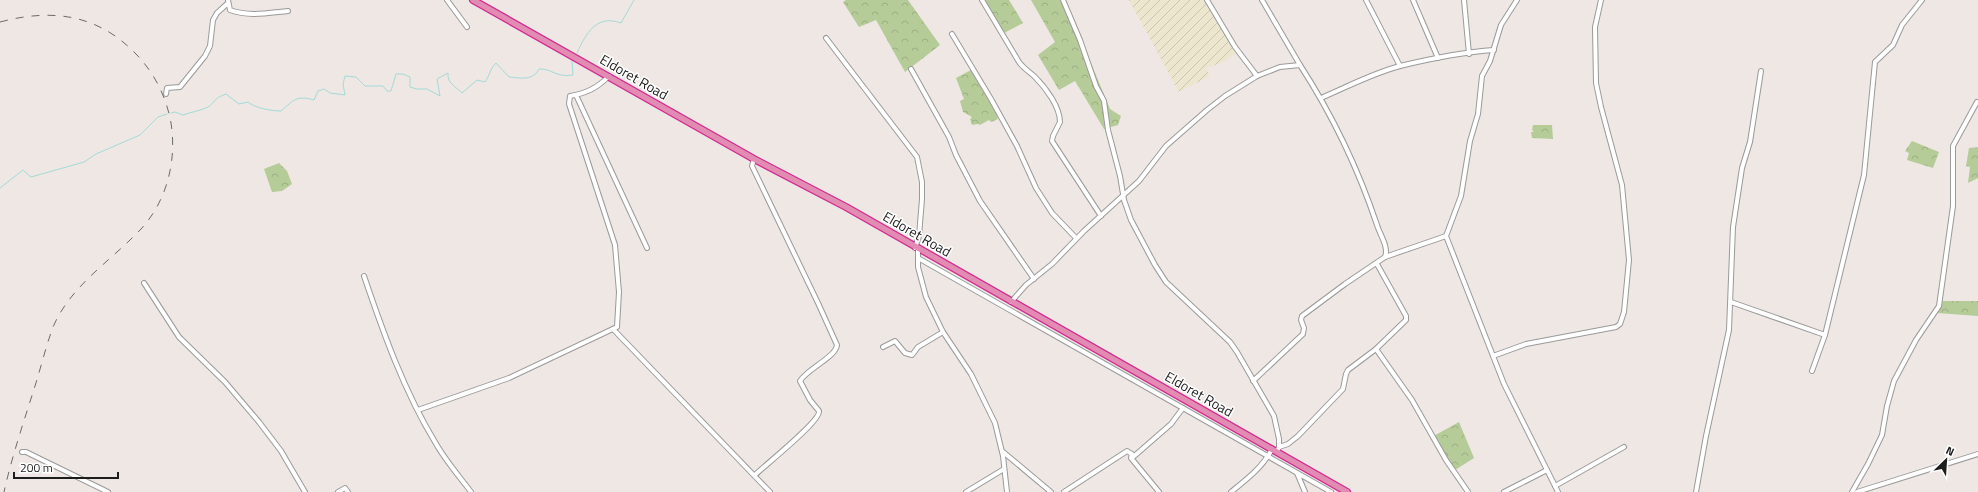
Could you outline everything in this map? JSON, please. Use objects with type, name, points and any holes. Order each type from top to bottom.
[{"type":"highway","name":"Eldoret Road","points":[[473,0],[609,76],[754,160],[846,208],[1011,302],[1276,449],[1347,492]]},
{"type":"street","points":[[447,0],[467,27]]},
{"type":"street","points":[[982,0],[1019,62],[1024,69],[1035,77],[1056,106],[1060,122],[1052,141],[1101,216]]},
{"type":"street","points":[[1063,0],[1080,40],[1096,86],[1104,101],[1108,130],[1120,176],[1123,196],[1131,220],[1160,274],[1180,296],[1230,342],[1274,416],[1276,449]]},
{"type":"street","points":[[1207,0],[1235,47],[1257,76]]},
{"type":"street","points":[[1262,0],[1321,98],[1357,169],[1386,247],[1385,258]]},
{"type":"street","points":[[1366,0],[1400,66]]},
{"type":"street","points":[[1413,0],[1438,58]]},
{"type":"street","points":[[1464,0],[1469,54]]},
{"type":"street","points":[[1517,0],[1501,25],[1494,50],[1480,82],[1478,114],[1470,141],[1461,196],[1446,236],[1493,356],[1515,407],[1558,492]]},
{"type":"street","points":[[1493,356],[1526,344],[1616,327],[1620,324],[1629,278],[1629,260],[1622,185],[1596,83],[1595,27],[1601,0]]},
{"type":"street","points":[[1812,371],[1825,335],[1864,176],[1875,62],[1893,46],[1902,25],[1922,0]]},
{"type":"street","points":[[228,1],[230,10],[247,14],[288,11]]},
{"type":"street","points":[[166,94],[167,88],[180,87],[205,56],[210,46],[213,20],[228,1]]},
{"type":"street","points":[[952,34],[991,99],[1036,188],[1052,213],[1076,238]]},
{"type":"street","points":[[826,38],[917,157],[922,182],[922,199],[917,249],[923,290],[943,332],[962,359],[992,416],[998,432],[1002,451],[1007,492]]},
{"type":"street","points":[[1321,98],[1369,77],[1400,66],[1438,58],[1494,50]]},
{"type":"street","points":[[1011,302],[1063,253],[1076,238],[1139,181],[1166,146],[1225,96],[1257,76],[1280,67],[1300,65]]},
{"type":"street","points":[[911,69],[949,137],[956,155],[980,201],[1034,279]]},
{"type":"street","points":[[1696,492],[1731,314],[1730,302],[1733,227],[1742,168],[1750,142],[1761,71]]},
{"type":"street","points":[[418,410],[509,378],[592,337],[613,329],[617,325],[619,292],[616,253],[569,104],[569,98],[585,94],[609,76]]},
{"type":"street","points":[[576,96],[647,248]]},
{"type":"street","points":[[1852,492],[1882,435],[1887,406],[1894,380],[1916,340],[1939,306],[1953,206],[1953,146],[1977,102]]},
{"type":"street","points":[[754,160],[752,166],[837,345],[834,351],[804,375],[800,381],[810,400],[819,411],[818,416],[801,434],[755,475]]},
{"type":"street","points":[[1253,381],[1303,334],[1304,328],[1300,320],[1302,316],[1345,284],[1385,258],[1446,236]]},
{"type":"street","points":[[918,258],[1331,492]]},
{"type":"street","points":[[1231,492],[1252,475],[1276,449],[1288,444],[1308,426],[1343,389],[1348,370],[1376,349],[1406,320],[1406,316],[1377,264]]},
{"type":"street","points":[[364,276],[380,325],[418,410],[435,443],[471,492]]},
{"type":"street","points":[[144,283],[179,337],[225,382],[259,422],[280,451],[305,492]]},
{"type":"street","points":[[1730,302],[1825,335]]},
{"type":"street","points":[[613,329],[770,492]]},
{"type":"street","points":[[883,347],[895,341],[905,353],[912,355],[918,347],[943,332]]},
{"type":"street","points":[[1376,349],[1412,400],[1446,460],[1468,492]]},
{"type":"street","points":[[1131,458],[1162,433],[1183,408]]},
{"type":"street","points":[[1555,486],[1624,447]]},
{"type":"street","points":[[1002,451],[1051,492]]},
{"type":"street","points":[[22,452],[26,452],[108,492]]},
{"type":"street","points":[[1064,492],[1124,452],[1130,452],[1132,454],[1131,458],[1159,492]]},
{"type":"street","points":[[1857,492],[1978,454]]},
{"type":"street","points":[[966,492],[1004,469]]},
{"type":"street","points":[[1504,492],[1548,470]]},
{"type":"street","points":[[1297,473],[1305,492]]},
{"type":"street","points":[[338,492],[345,488],[348,492]]},
{"type":"shaded area","points":[[1129,0],[1204,0],[1236,53],[1224,62],[1206,68],[1210,76],[1179,92]]},
{"type":"green space","points":[[846,0],[908,0],[940,45],[905,72],[876,20],[859,27],[843,2]]},
{"type":"green space","points":[[984,0],[1009,0],[1023,23],[1004,33]]},
{"type":"green space","points":[[1031,0],[1065,0],[1110,109],[1121,116],[1118,125],[1104,129],[1075,81],[1059,90],[1038,55],[1055,42]]},
{"type":"green space","points":[[971,70],[998,119],[991,122],[989,120],[980,125],[972,125],[970,119],[972,117],[963,112],[960,101],[964,99],[956,78]]},
{"type":"green space","points":[[1533,125],[1552,125],[1553,139],[1532,138],[1531,132],[1534,132],[1532,130]]},
{"type":"green space","points":[[1912,141],[1939,152],[1933,168],[1907,160],[1909,153],[1905,151]]},
{"type":"green space","points":[[1978,147],[1978,178],[1968,183],[1970,167],[1966,166],[1969,148]]},
{"type":"green space","points":[[279,163],[287,171],[292,184],[282,191],[272,192],[264,169]]},
{"type":"green space","points":[[1941,301],[1978,301],[1978,316],[1937,313]]},
{"type":"green space","points":[[1459,422],[1474,458],[1452,472],[1430,438]]},
{"type":"waterway","points":[[577,53],[584,39],[593,27],[605,21],[621,23],[634,0]]},
{"type":"waterway","points":[[171,113],[175,112],[183,115],[202,110],[208,107],[218,97],[226,94],[239,104],[248,102],[263,109],[281,111],[299,98],[314,100],[318,91],[324,89],[330,93],[345,95],[343,84],[345,76],[356,77],[365,86],[383,86],[387,91],[391,91],[396,74],[403,74],[410,77],[410,87],[427,89],[440,96],[437,79],[448,73],[450,82],[462,93],[477,80],[485,82],[496,63],[509,77],[526,78],[536,73],[539,69],[567,76],[573,75],[572,61]]},
{"type":"waterway","points":[[24,171],[31,177],[84,162],[96,154],[140,135],[158,117],[167,114]]},
{"type":"waterway","points":[[0,188],[23,170]]},
{"type":"railway","points":[[0,22],[36,16],[53,15],[70,17],[86,21],[102,28],[117,38],[140,58],[158,84],[169,113],[172,137],[171,165],[164,193],[158,206],[141,229],[92,274],[70,298],[53,327],[14,452],[4,492]]}]
